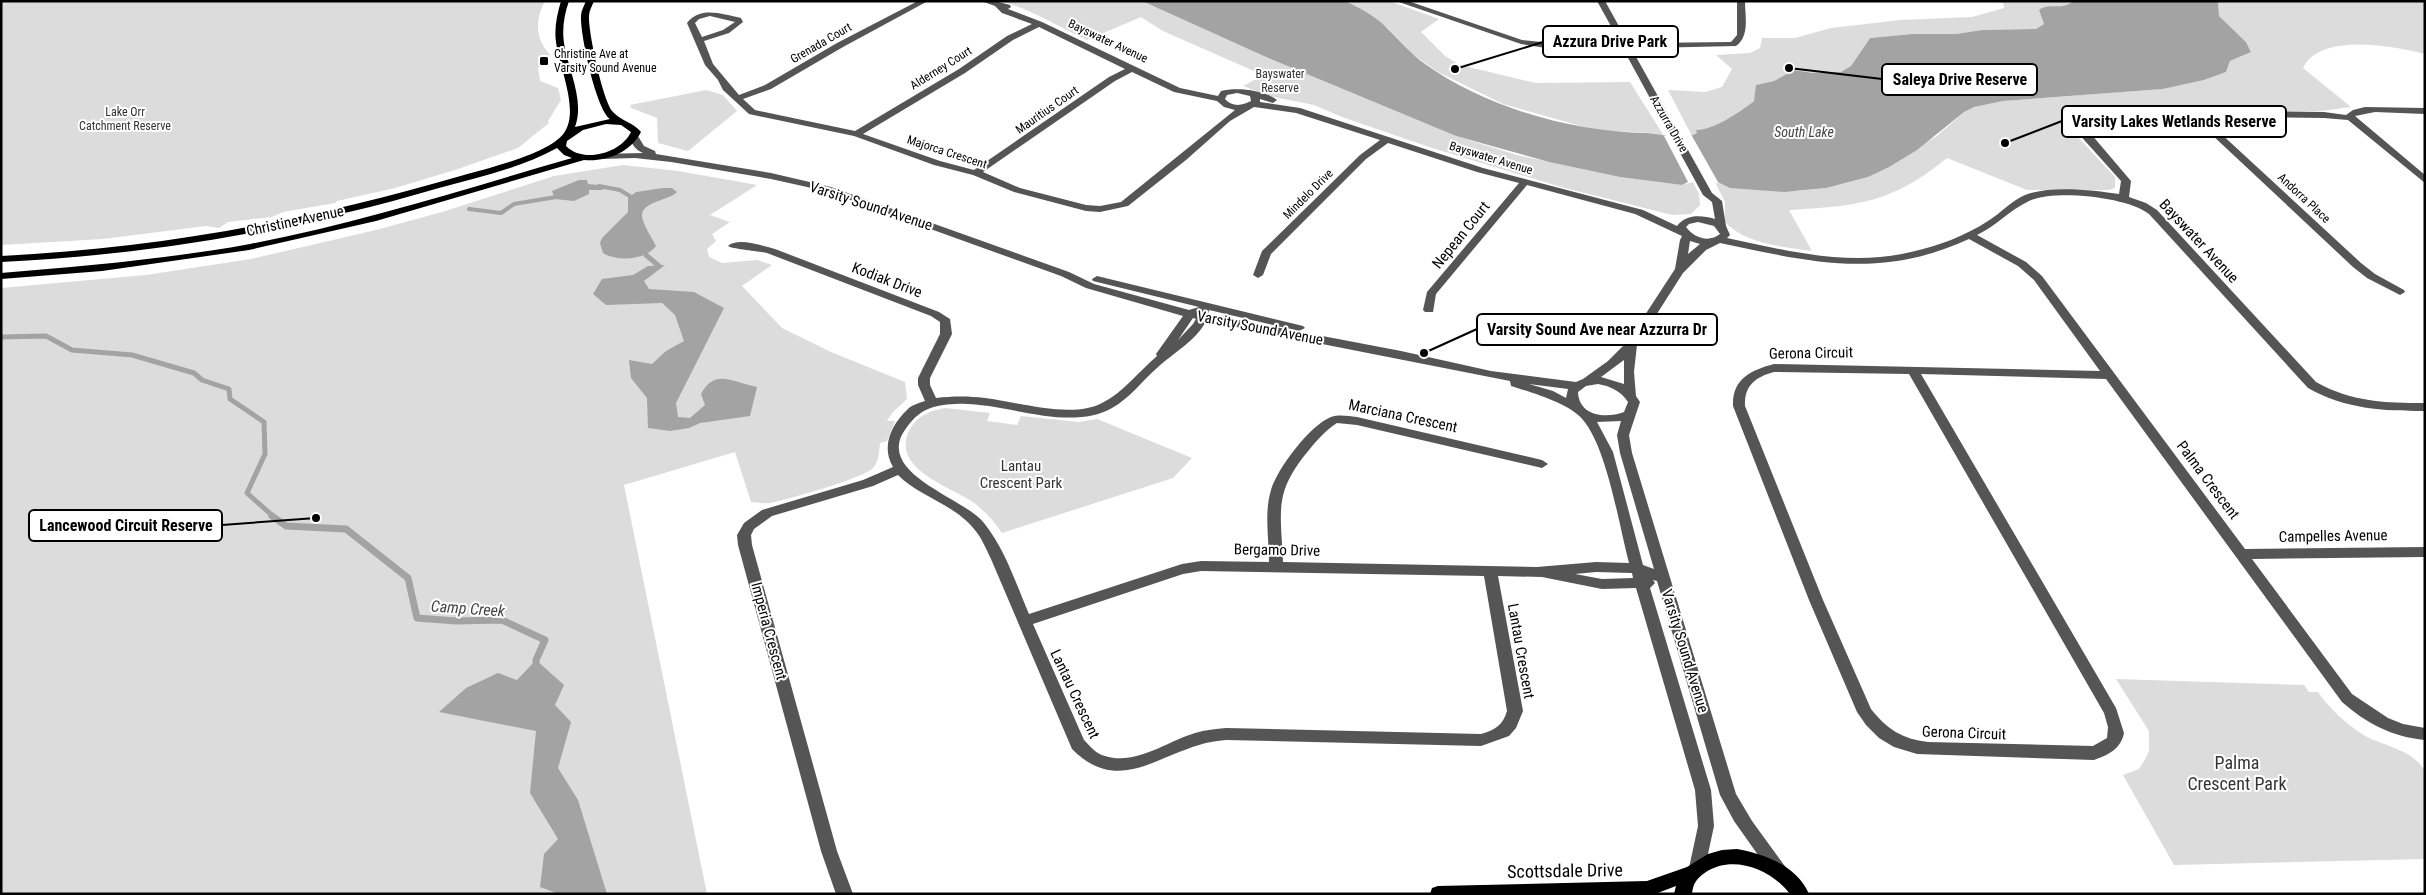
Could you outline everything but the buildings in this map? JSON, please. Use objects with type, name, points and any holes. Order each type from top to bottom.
[{"type":"main road","points":[[566,1],[559,22],[562,50],[576,113],[570,132]]},
{"type":"main road","points":[[562,140],[560,147],[563,151],[578,157],[588,157],[602,156],[623,148],[635,138],[636,132],[627,124],[609,114],[601,98],[584,26],[585,13],[590,1]]},
{"type":"main road","points":[[570,132],[587,125],[605,122],[627,124]]},
{"type":"main road","name":"Christine Avenue","points":[[1,259],[149,247],[284,224],[356,208],[505,166],[534,155],[562,140],[570,132]]},
{"type":"main road","name":"Christine Avenue","points":[[1,276],[102,268],[249,247],[372,219],[450,198],[562,162],[588,157]]},
{"type":"main road","name":"Scottsdale Drive","points":[[1438,894],[1647,889],[1693,871],[1703,862],[1721,857],[1741,857],[1762,862],[1782,874],[1803,892]]},
{"type":"main road","points":[[1683,894],[1693,871]]},
{"type":"street","name":"Grenada Court","points":[[738,98],[768,87],[840,45],[924,1]]},
{"type":"street","name":"Bayswater Avenue","points":[[985,1],[1039,24],[1177,90],[1223,103],[1297,110],[1524,183],[1638,212],[1711,221],[1722,228],[1776,251]]},
{"type":"street","points":[[1400,1],[1521,42],[1552,46],[1610,46],[1619,52],[1630,54],[1640,51],[1643,46]]},
{"type":"street","points":[[1602,1],[1622,39]]},
{"type":"street","points":[[1610,46],[1612,41],[1622,39],[1635,41],[1643,46],[1734,44],[1741,35],[1741,1]]},
{"type":"street","name":"Majorca Crescent","points":[[699,40],[718,35],[740,22],[733,18],[717,15],[696,16],[692,23],[709,65],[722,78],[726,88],[738,98],[740,103],[752,112],[856,134],[937,163],[976,173],[1003,185],[1086,208],[1112,208],[1133,197],[1227,119],[1250,106]]},
{"type":"street","name":"Alderney Court","points":[[856,134],[962,71],[1010,38],[1039,24]]},
{"type":"street","name":"Azzurra Drive","points":[[1630,54],[1708,195]]},
{"type":"street","name":"Mauritius Court","points":[[976,173],[1112,79],[1133,68]]},
{"type":"street","name":"Bayswater Avenue","points":[[1165,83],[1201,91],[1240,90],[1303,105],[1338,122]]},
{"type":"street","points":[[1227,119],[1220,96],[1229,91]]},
{"type":"street","points":[[1250,106],[1257,99],[1254,94]]},
{"type":"street","points":[[2351,118],[2350,115],[2353,112],[2364,110],[2425,111]]},
{"type":"street","points":[[2124,198],[2126,185],[2124,178],[2082,132],[2081,122],[2088,120],[2195,114],[2272,114],[2351,118],[2425,180]]},
{"type":"street","name":"Andorra Place","points":[[2195,114],[2358,265],[2371,276],[2400,292]]},
{"type":"street","name":"Varsity Sound Avenue","points":[[635,138],[636,145],[641,150],[671,159]]},
{"type":"street","name":"Mindelo Drive","points":[[1258,275],[1266,253],[1363,157],[1387,139]]},
{"type":"street","name":"Varsity Sound Avenue","points":[[602,156],[635,155],[671,159],[771,176],[828,189],[1065,274],[1090,286],[1190,314]]},
{"type":"street","name":"Nepean Court","points":[[1429,310],[1431,294],[1524,183]]},
{"type":"street","name":"Bayswater Avenue","points":[[1638,212],[1700,241],[1717,241],[1829,260],[1886,260],[1918,253],[1969,235],[1990,224],[2031,196],[2056,194],[2124,198],[2141,204],[2153,212],[2312,385],[2334,398],[2362,406],[2425,407]]},
{"type":"street","points":[[1680,268],[1686,235],[1682,224],[1693,220],[1707,208],[1708,195]]},
{"type":"street","points":[[1631,345],[1628,372],[1633,408],[1629,414],[1615,420],[1596,419],[1583,412],[1571,397],[1572,391],[1631,345],[1680,268],[1704,246],[1717,241],[1725,235],[1716,202],[1708,195]]},
{"type":"street","name":"Palma Crescent","points":[[1969,235],[2031,270],[2347,698],[2366,714],[2388,726],[2411,733],[2425,734]]},
{"type":"street","name":"Kodiak Drive","points":[[733,246],[752,246],[771,251],[934,314],[946,321],[946,334],[924,378],[924,385],[931,401]]},
{"type":"street","name":"Varsity Sound Avenue","points":[[1065,274],[1075,273],[1204,311],[1491,375],[1549,394],[1583,412],[1607,452],[1637,568],[1703,790],[1706,826],[1693,871]]},
{"type":"street","points":[[1158,361],[1190,314],[1204,311]]},
{"type":"street","points":[[900,469],[893,453],[894,443],[901,422],[912,410],[931,401],[952,400],[1067,413],[1096,412],[1115,401],[1158,361],[1185,340],[1199,325],[1204,311]]},
{"type":"street","name":"Gerona Circuit","points":[[1913,370],[2112,712],[2117,726],[2116,738],[2109,748],[2094,753],[1910,747],[1894,740],[1877,729],[1865,712],[1812,590],[1739,406],[1738,396],[1741,386],[1749,377],[1760,371],[1774,368],[1913,370],[2108,375]]},
{"type":"street","name":"Varsity Sound Avenue","points":[[1491,375],[1582,383]]},
{"type":"street","points":[[1582,383],[1598,380],[1617,385],[1631,395]]},
{"type":"street","name":"Varsity Sound Avenue","points":[[1629,414],[1624,435],[1626,453],[1728,795],[1740,818],[1763,846],[1782,874]]},
{"type":"street","name":"Marciana Crescent","points":[[1276,567],[1275,500],[1277,488],[1283,477],[1319,431],[1335,420],[1357,421],[1542,464]]},
{"type":"street","name":"Lantau Crescent","points":[[900,469],[916,483],[957,507],[979,525],[1026,621],[1078,744],[1086,755],[1108,764],[1122,766],[1198,738],[1226,734],[1481,740],[1496,737],[1506,731],[1513,723],[1515,711],[1490,570]]},
{"type":"street","name":"Imperia Crescent","points":[[845,894],[829,851],[745,545],[744,535],[749,526],[766,513],[868,483],[900,469]]},
{"type":"street","name":"Campelles Avenue","points":[[2242,554],[2425,552]]},
{"type":"street","name":"Bergamo Drive","points":[[1026,621],[1182,569],[1224,565],[1537,572],[1586,582],[1642,585],[1663,578]]},
{"type":"street","name":"Bergamo Drive","points":[[1537,572],[1576,567],[1637,568],[1663,578]]},
{"type":"green space","name":"Lake Orr Catchment Reserve","points":[[1,1],[545,1],[539,16],[538,30],[542,43],[550,55],[538,68],[540,81],[558,88],[561,100],[548,121],[549,123],[518,148],[395,188],[335,203],[283,212],[272,217],[228,222],[219,228],[206,226],[103,239],[1,245]]},
{"type":"green space","name":"Bayswater Reserve","points":[[1000,1],[1142,1],[1266,57],[1456,136],[1517,155],[1620,177],[1682,185],[1693,182],[1699,194],[1700,205],[1691,214],[1672,215],[1561,187],[1429,147],[1342,117],[1314,105],[1269,96],[1243,86],[1263,75],[1163,31],[1141,17],[1087,40],[1033,13]]},
{"type":"green space","points":[[1345,1],[1389,1],[1439,19],[1421,32],[1445,56],[1460,65],[1536,83],[1630,82],[1664,136],[1653,133],[1595,130],[1503,104],[1438,72],[1412,54],[1388,28],[1367,13]]},
{"type":"green space","points":[[1986,1],[2073,1],[2069,5],[2039,10],[2044,24],[2036,29],[1982,30],[1956,34],[1912,34],[1870,38],[1851,66],[1841,72],[1813,73],[1794,70],[1774,81],[1757,85],[1754,101],[1749,105],[1719,124],[1697,130],[1698,133],[1692,136],[1668,90],[1705,92],[1722,87],[1732,69],[1716,55],[1750,53],[1760,48],[1762,38],[1795,38],[1831,28],[1900,20],[1972,17],[2004,8],[2003,3]]},
{"type":"green space","points":[[2218,1],[2425,1],[2425,54],[2377,45],[2359,44],[2325,49],[2312,57],[2303,68],[2351,107],[2321,111],[2175,112],[2074,117],[2070,126],[2074,133],[2115,177],[2115,188],[2109,190],[2027,190],[1947,158],[1909,185],[1873,199],[1835,207],[1789,210],[1812,251],[1777,246],[1754,240],[1733,229],[1725,222],[1725,202],[1716,184],[1718,182],[1728,185],[1798,191],[1826,188],[1868,177],[1937,136],[1964,112],[1974,107],[2003,101],[2163,89],[2204,80],[2226,72],[2230,61],[2251,52],[2246,42],[2219,16]]},
{"type":"green space","points":[[706,90],[723,95],[737,111],[688,151],[658,143],[657,118],[631,108],[630,105]]},
{"type":"green space","points":[[623,165],[678,171],[757,185],[710,215],[730,222],[712,234],[716,241],[707,249],[709,257],[722,263],[757,260],[772,265],[742,286],[782,328],[831,352],[905,382],[907,399],[892,413],[887,421],[895,421],[887,441],[880,443],[878,459],[873,468],[855,477],[792,498],[770,503],[751,502],[735,452],[624,485],[707,894],[1,894],[1,288],[146,275],[251,259],[376,230],[442,212],[554,176]]},
{"type":"green space","name":"Lantau Crescent Park","points":[[945,408],[990,413],[987,421],[1017,425],[1021,416],[1079,422],[1097,419],[1192,458],[1173,478],[1002,533],[989,516],[977,505],[925,474],[914,465],[908,455],[906,443],[913,424],[925,414]]},
{"type":"green space","name":"Palma Crescent Park","points":[[2116,679],[2304,685],[2309,692],[2318,692],[2332,710],[2355,729],[2412,757],[2424,770],[2425,859],[2174,865],[2123,775],[2139,769],[2144,761],[2149,751],[2149,731]]},
{"type":"water","name":"South Lake","points":[[1142,1],[1345,1],[1379,21],[1425,64],[1474,93],[1530,114],[1559,122],[1618,132],[1652,133],[1678,137],[1691,136],[1697,133],[1696,130],[1719,124],[1742,110],[1754,101],[1756,85],[1774,81],[1794,70],[1813,73],[1841,72],[1851,66],[1870,38],[1912,34],[1956,34],[1982,30],[2036,29],[2044,24],[2039,10],[2047,7],[2065,6],[2073,1],[2218,1],[2219,16],[2246,42],[2251,52],[2230,61],[2226,72],[2204,80],[2163,89],[2003,101],[1974,107],[1964,112],[1917,150],[1868,177],[1826,188],[1784,192],[1730,188],[1718,182],[1688,182],[1682,185],[1620,177],[1549,162],[1456,136],[1266,57]]},
{"type":"water","points":[[579,180],[587,180],[588,184],[609,186],[602,190],[589,190],[589,194],[574,201],[555,199],[552,191]]},
{"type":"water","points":[[672,188],[677,192],[646,207],[642,216],[656,246],[639,257],[616,258],[603,253],[600,243],[602,238],[628,212],[628,198],[636,192]]},
{"type":"water","points":[[665,265],[644,281],[649,289],[694,292],[724,308],[676,403],[678,417],[690,418],[705,405],[701,394],[706,386],[718,379],[732,380],[757,387],[750,416],[700,423],[689,428],[670,431],[648,428],[647,398],[631,378],[629,360],[652,364],[666,351],[684,341],[675,315],[662,303],[606,305],[593,294],[602,279],[633,275],[648,266]]},
{"type":"water","points":[[536,660],[564,685],[555,705],[571,722],[558,768],[578,800],[607,894],[559,894],[540,887],[544,854],[558,839],[530,793],[536,731],[439,712],[466,688],[498,673],[517,680]]},
{"type":"pier","points":[[1664,136],[1692,136],[1718,182],[1688,182]]},
{"type":"waterway","points":[[599,186],[620,190],[636,200]]},
{"type":"waterway","points":[[469,209],[501,213],[514,204],[562,196]]},
{"type":"waterway","points":[[646,255],[659,266]]},
{"type":"waterway","name":"Camp Creek","points":[[1,337],[46,336],[72,350],[132,355],[194,373],[202,380],[229,389],[230,399],[264,422],[265,454],[247,493],[274,517]]},
{"type":"waterway","name":"Camp Creek","points":[[272,516],[286,526],[346,529],[408,578],[417,618],[456,621],[502,620],[545,640],[536,660],[536,666]]},
{"type":"place","name":"Christine Ave at Varsity Sound Avenue","points":[[544,61]]},
{"type":"place","name":"Saleya Drive Reserve","points":[[1789,68]]},
{"type":"place","name":"Azzura Drive Park","points":[[1455,69]]},
{"type":"place","name":"Varsity Lakes Wetlands Reserve","points":[[2005,143]]},
{"type":"place","name":"Varsity Sound Ave near Azzurra Dr","points":[[1424,353]]},
{"type":"place","name":"Lancewood Circuit Reserve","points":[[316,518]]}]
